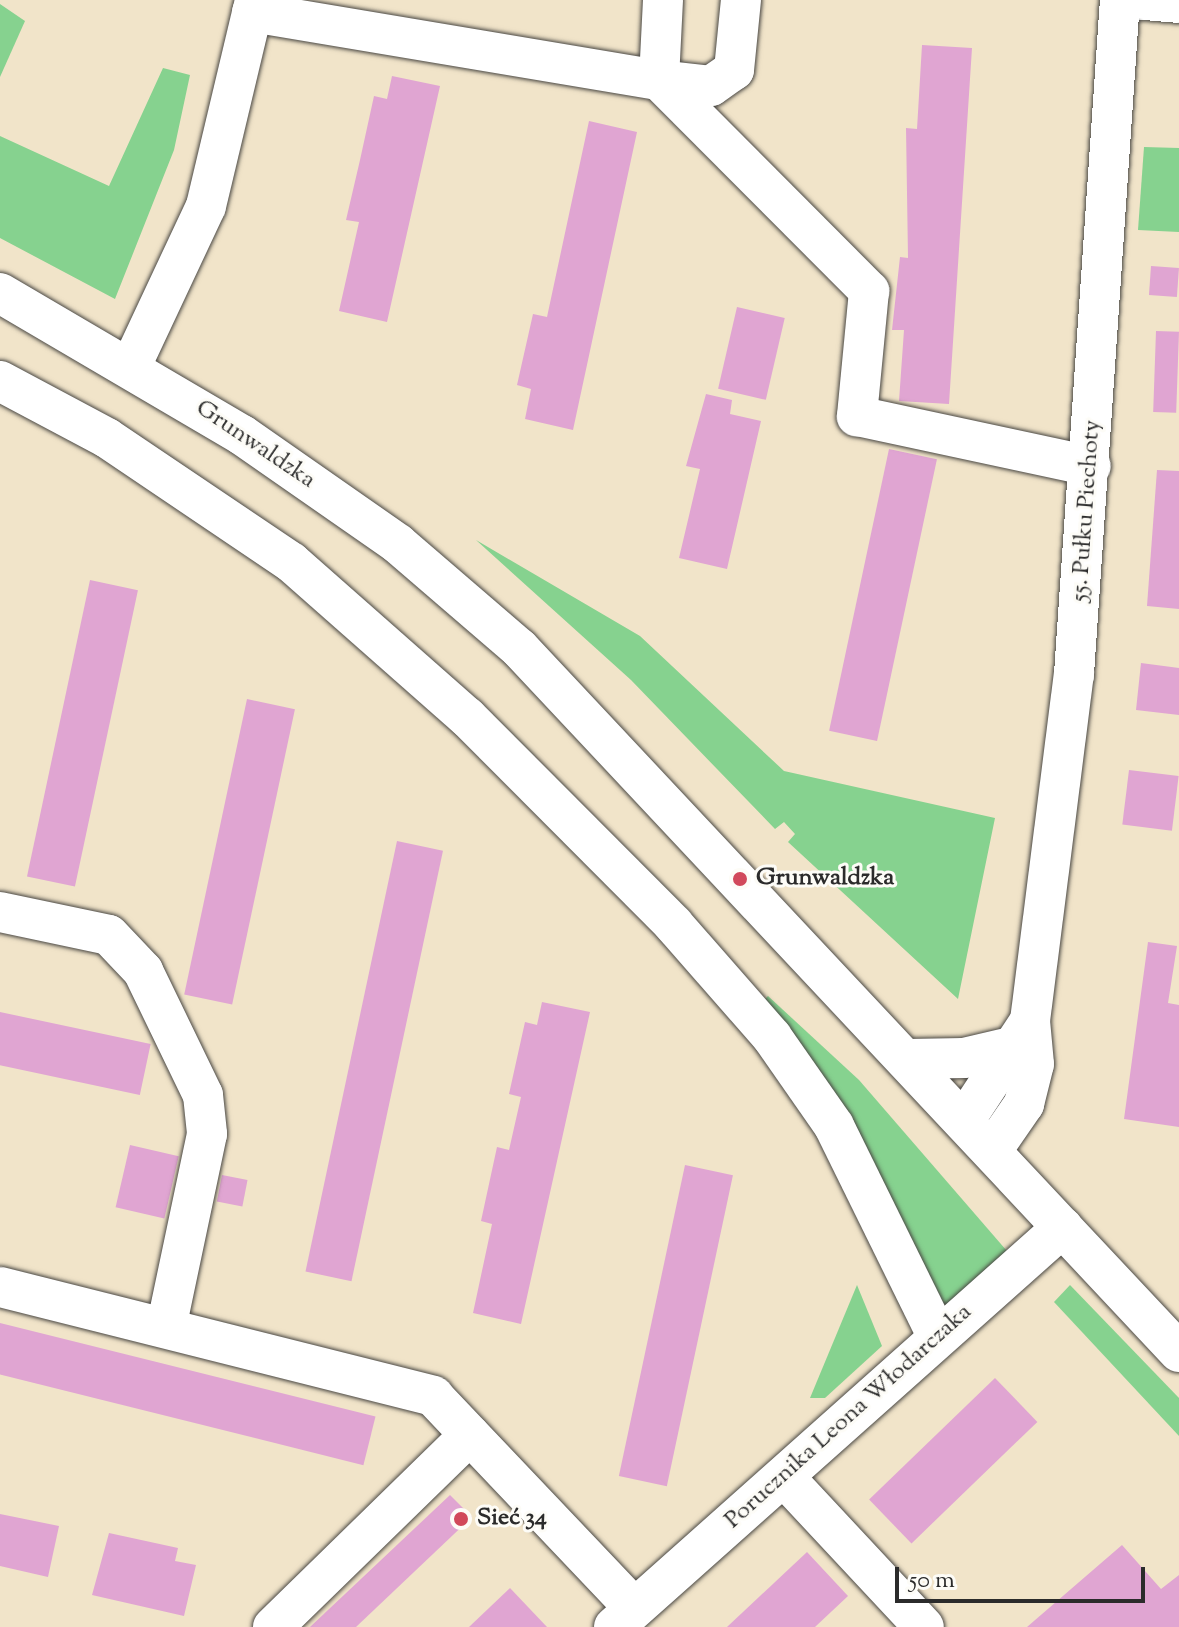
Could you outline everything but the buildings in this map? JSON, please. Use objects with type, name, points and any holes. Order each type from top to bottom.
[{"type":"street","points":[[663,0],[659,80],[869,291],[857,416],[1091,466]]},
{"type":"street","points":[[132,364],[206,206],[253,6],[659,80],[711,86],[728,78],[741,0]]},
{"type":"street","name":"55. Pułku Piechoty","points":[[964,1121],[1021,1034],[1074,674],[1091,466],[1120,0]]},
{"type":"street","points":[[1145,0],[1179,3]]},
{"type":"street","name":"Grunwaldzka","points":[[0,293],[132,364],[398,544],[519,648],[993,1149],[1179,1352]]},
{"type":"street","points":[[0,381],[107,438],[291,562],[467,717],[674,925],[772,1037],[834,1126],[938,1337]]},
{"type":"street","points":[[0,912],[109,935],[143,971],[203,1095],[207,1134],[166,1328]]},
{"type":"street","points":[[908,1059],[964,1058],[1021,1034]]},
{"type":"street","name":"55. Pułku Piechoty","points":[[993,1149],[1024,1104],[1034,1064],[1021,1034]]},
{"type":"street","name":"Porucznika Leona Włodarczaka","points":[[0,1287],[433,1396],[470,1435],[624,1617],[1063,1227]]},
{"type":"street","points":[[273,1627],[470,1435]]},
{"type":"street","points":[[784,1477],[924,1627]]},
{"type":"green space","points":[[0,4],[25,21],[0,77]]},
{"type":"green space","points":[[163,68],[190,75],[174,150],[115,299],[0,238],[0,136],[109,186]]},
{"type":"green space","points":[[1144,147],[1179,148],[1179,232],[1138,230]]},
{"type":"green space","points":[[476,540],[640,636],[784,771],[995,818],[958,999],[788,842],[795,834],[784,822],[775,829],[631,680]]},
{"type":"green space","points":[[768,996],[859,1080],[1019,1265],[938,1337],[751,1013]]},
{"type":"green space","points":[[857,1285],[882,1346],[825,1398],[810,1398]]},
{"type":"green space","points":[[1070,1285],[1179,1398],[1179,1436],[1054,1302]]},
{"type":"place","name":"Grunwaldzka","points":[[740,879]]},
{"type":"place","name":"Sieć 34","points":[[461,1519]]}]
